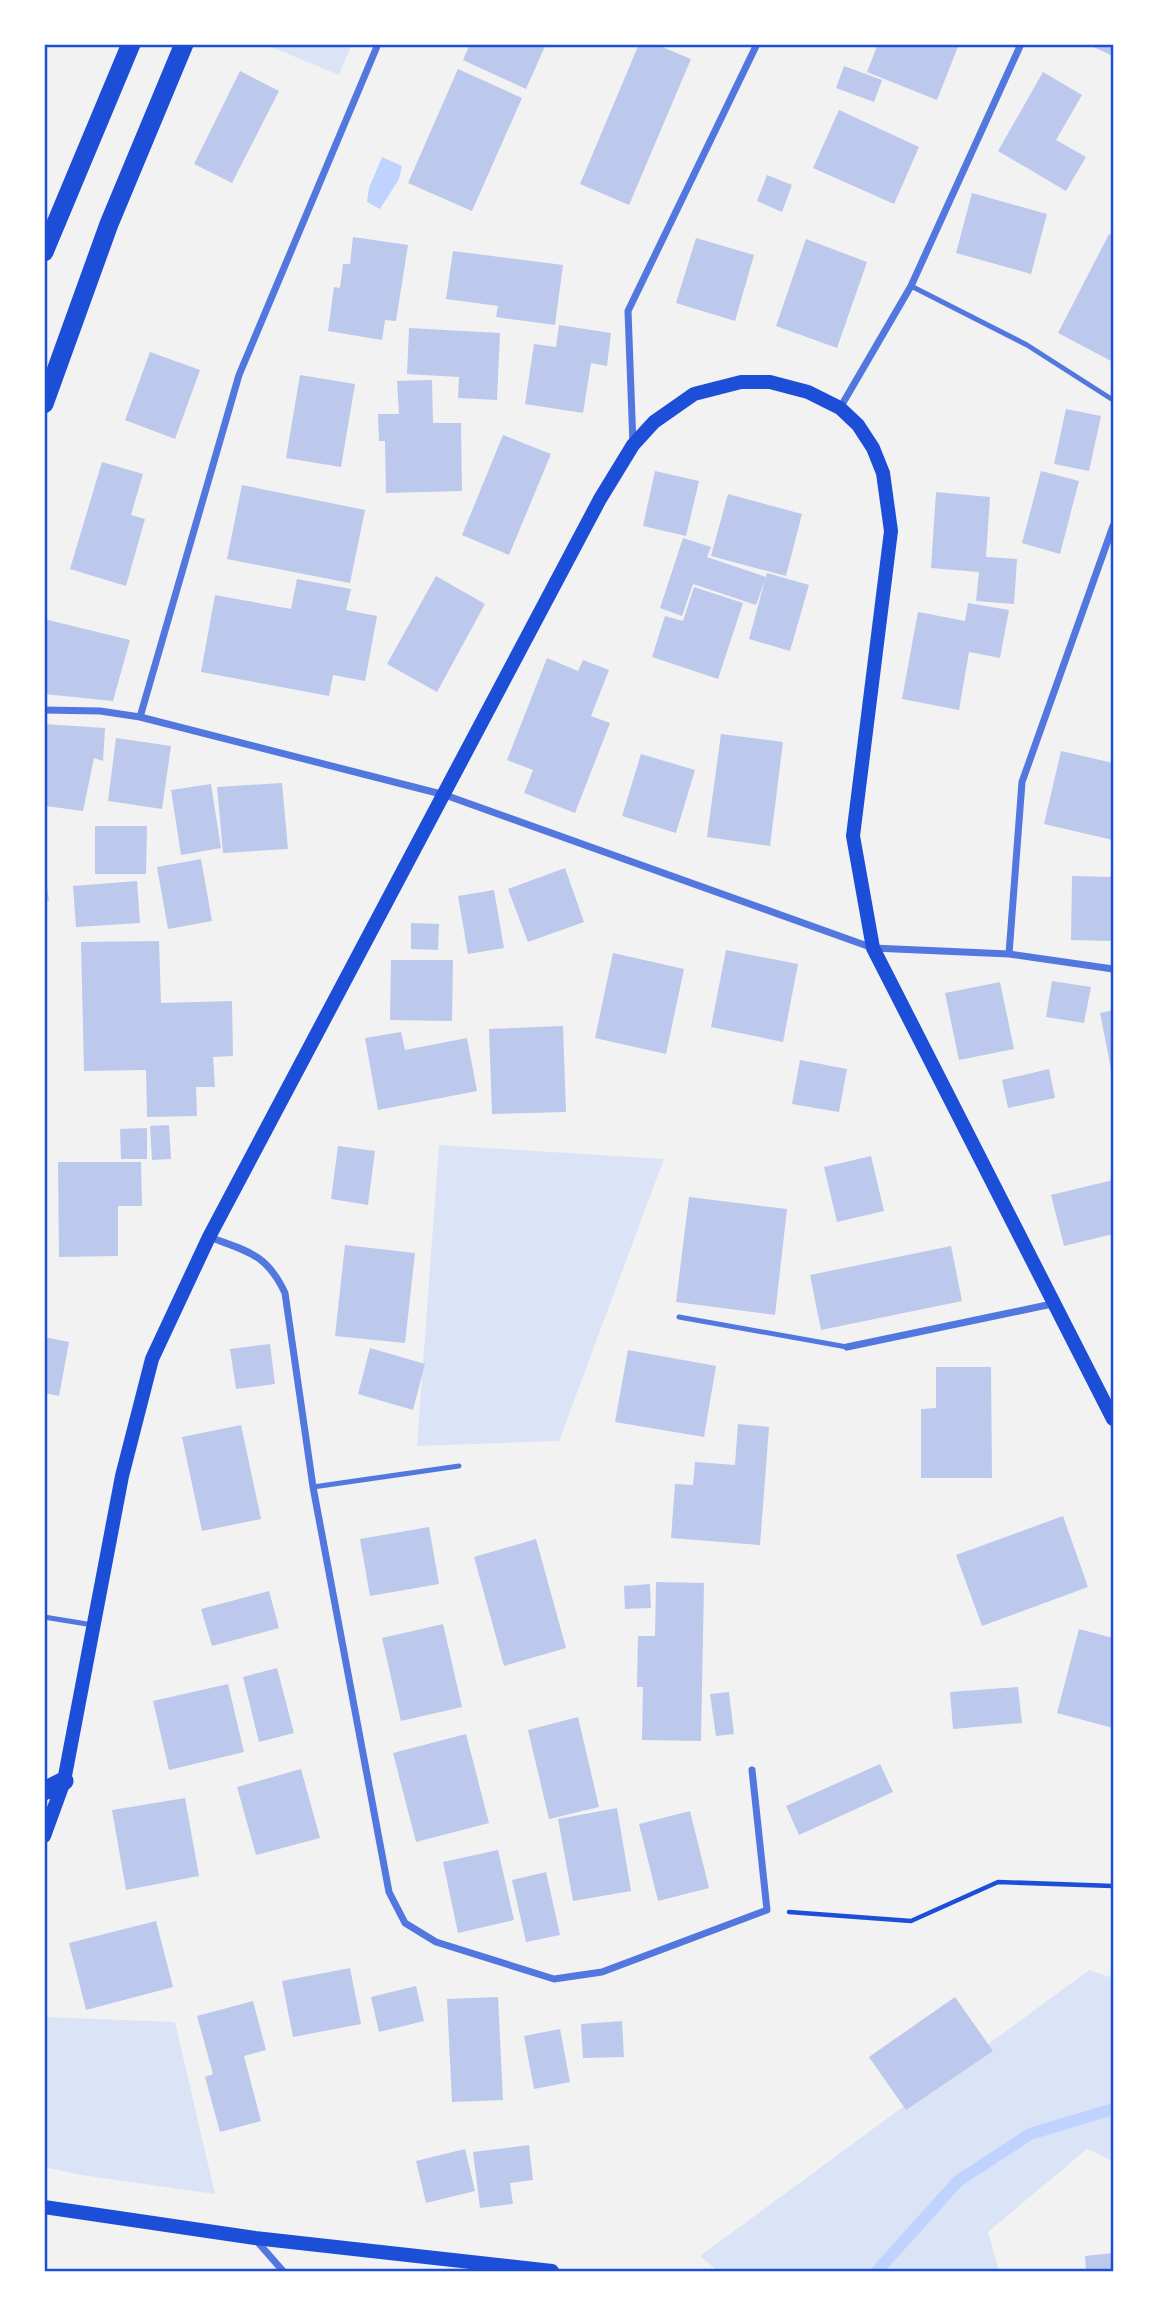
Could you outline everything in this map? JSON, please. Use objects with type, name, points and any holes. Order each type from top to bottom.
[{"type":"highway","points":[[44,252],[131,44]]},
{"type":"highway","points":[[44,404],[109,224],[184,44]]},
{"type":"highway","points":[[44,1791],[64,1781]]},
{"type":"main road","points":[[44,1836],[64,1781],[122,1476],[152,1359],[209,1237],[600,499],[633,445],[654,422],[694,394],[741,382],[770,382],[808,392],[840,408],[865,436],[883,473],[891,531],[853,836],[873,948],[1052,1304],[1113,1419]]},
{"type":"main road","points":[[44,2207],[255,2238],[552,2271]]},
{"type":"street","points":[[140,717],[239,374],[378,44]]},
{"type":"street","points":[[633,445],[628,311],[757,44]]},
{"type":"street","points":[[840,408],[911,286],[1021,44]]},
{"type":"street","points":[[1009,954],[1022,782],[1113,526]]},
{"type":"street","points":[[44,710],[100,711],[140,717],[444,795],[873,948],[1009,954],[1113,969]]},
{"type":"street","points":[[209,1237],[254,1253],[274,1270],[285,1293],[313,1487],[388,1892],[405,1923],[436,1942],[554,1979],[602,1972],[768,1910],[752,1770]]},
{"type":"street","points":[[847,1347],[1052,1304]]},
{"type":"street","points":[[255,2238],[283,2271]]},
{"type":"lane","points":[[911,286],[1027,345],[1113,400]]},
{"type":"lane","points":[[679,1317],[847,1347]]},
{"type":"lane","points":[[313,1487],[459,1465]]},
{"type":"lane","points":[[44,1617],[93,1625]]},
{"type":"path","points":[[768,1910],[911,1921],[998,1882],[1113,1886]]},
{"type":"shaded area","points":[[264,44],[352,44],[339,75]]},
{"type":"shaded area","points":[[439,1145],[664,1159],[559,1441],[417,1446]]},
{"type":"shaded area","points":[[1089,1970],[1113,1978],[1113,2161],[1087,2149],[988,2232],[999,2271],[718,2271],[700,2256]]},
{"type":"shaded area","points":[[44,2017],[175,2022],[215,2194],[81,2175],[44,2167]]},
{"type":"water","points":[[382,157],[402,166],[399,179],[380,209],[367,202],[369,188]]},
{"type":"building","points":[[470,44],[546,44],[526,89],[463,60]]},
{"type":"building","points":[[639,44],[655,44],[691,59],[629,205],[580,184]]},
{"type":"building","points":[[878,44],[959,44],[937,100],[867,72]]},
{"type":"building","points":[[1087,44],[1113,44],[1113,56]]},
{"type":"building","points":[[844,66],[882,80],[874,102],[836,88]]},
{"type":"building","points":[[458,69],[522,98],[472,211],[408,183]]},
{"type":"building","points":[[240,71],[279,91],[232,183],[194,164]]},
{"type":"building","points":[[1043,72],[1082,95],[1056,140],[1086,157],[1066,191],[998,151]]},
{"type":"building","points":[[839,110],[919,147],[894,204],[813,168]]},
{"type":"building","points":[[767,175],[792,185],[782,212],[757,201]]},
{"type":"building","points":[[972,193],[1047,214],[1031,274],[956,253]]},
{"type":"building","points":[[1109,234],[1113,237],[1113,362],[1058,333]]},
{"type":"building","points":[[353,237],[408,245],[396,321],[385,320],[382,340],[328,331],[334,287],[340,288],[343,264],[350,264]]},
{"type":"building","points":[[696,238],[754,255],[735,321],[676,303]]},
{"type":"building","points":[[806,239],[867,262],[837,348],[776,326]]},
{"type":"building","points":[[453,251],[563,265],[555,325],[496,317],[498,306],[446,299]]},
{"type":"building","points":[[559,325],[611,333],[607,366],[591,363],[583,413],[525,404],[534,344],[556,347]]},
{"type":"building","points":[[409,328],[500,333],[497,400],[458,398],[459,377],[407,374]]},
{"type":"building","points":[[150,352],[200,370],[175,439],[125,420]]},
{"type":"building","points":[[300,375],[355,384],[341,467],[286,458]]},
{"type":"building","points":[[432,380],[433,423],[461,423],[462,491],[386,493],[385,441],[379,441],[378,414],[399,414],[397,381]]},
{"type":"building","points":[[1066,409],[1101,416],[1089,471],[1054,464]]},
{"type":"building","points":[[503,435],[551,454],[509,555],[462,535]]},
{"type":"building","points":[[102,462],[143,474],[131,515],[145,519],[126,586],[70,569]]},
{"type":"building","points":[[655,471],[699,481],[686,536],[643,526]]},
{"type":"building","points":[[1041,471],[1079,481],[1060,554],[1022,543]]},
{"type":"building","points":[[242,485],[365,510],[350,583],[227,559]]},
{"type":"building","points":[[936,492],[990,497],[986,557],[1017,559],[1014,604],[976,601],[979,572],[931,568]]},
{"type":"building","points":[[728,494],[802,514],[786,576],[711,556]]},
{"type":"building","points":[[683,538],[711,547],[707,557],[766,577],[767,573],[809,585],[790,651],[749,639],[765,580],[756,605],[693,584],[682,616],[660,608]]},
{"type":"building","points":[[436,576],[485,604],[437,692],[387,664]]},
{"type":"building","points":[[297,579],[351,589],[346,610],[377,616],[365,681],[333,675],[329,696],[201,672],[215,595],[291,609]]},
{"type":"building","points":[[694,587],[743,603],[718,679],[652,657],[665,616],[683,621]]},
{"type":"building","points":[[968,603],[1009,610],[1000,658],[969,652],[959,710],[902,699],[918,612],[965,621]]},
{"type":"building","points":[[44,619],[130,640],[113,701],[44,694]]},
{"type":"building","points":[[547,658],[578,671],[583,660],[609,670],[591,716],[610,723],[575,813],[524,793],[533,770],[507,760]]},
{"type":"building","points":[[44,724],[105,728],[103,761],[94,758],[83,811],[46,806]]},
{"type":"building","points":[[721,734],[783,742],[770,846],[707,837]]},
{"type":"building","points":[[116,738],[171,746],[162,809],[108,801]]},
{"type":"building","points":[[1061,751],[1113,763],[1113,840],[1044,824]]},
{"type":"building","points":[[641,754],[695,770],[676,833],[622,816]]},
{"type":"building","points":[[282,783],[288,849],[223,853],[217,787]]},
{"type":"building","points":[[211,784],[221,848],[181,855],[171,790]]},
{"type":"building","points":[[95,826],[147,826],[146,874],[95,874]]},
{"type":"building","points":[[201,859],[212,921],[168,929],[157,867]]},
{"type":"building","points":[[44,862],[49,901],[44,901]]},
{"type":"building","points":[[565,868],[584,922],[528,942],[508,889]]},
{"type":"building","points":[[1072,876],[1113,877],[1113,941],[1071,940]]},
{"type":"building","points":[[137,881],[140,923],[76,927],[73,886]]},
{"type":"building","points":[[494,890],[504,948],[468,954],[458,896]]},
{"type":"building","points":[[411,923],[439,924],[438,950],[411,949]]},
{"type":"building","points":[[159,941],[161,1003],[232,1001],[233,1056],[213,1057],[215,1087],[196,1087],[197,1116],[147,1117],[146,1070],[84,1071],[81,942]]},
{"type":"building","points":[[726,950],[798,964],[783,1042],[711,1027]]},
{"type":"building","points":[[613,953],[684,969],[666,1054],[595,1038]]},
{"type":"building","points":[[391,960],[453,960],[452,1021],[390,1020]]},
{"type":"building","points":[[1052,981],[1091,987],[1084,1023],[1046,1017]]},
{"type":"building","points":[[1000,982],[1014,1049],[959,1060],[945,993]]},
{"type":"building","points":[[1113,1010],[1113,1074],[1112,1074],[1100,1013]]},
{"type":"building","points":[[563,1026],[566,1112],[492,1114],[489,1029]]},
{"type":"building","points":[[401,1032],[405,1050],[467,1038],[477,1091],[378,1110],[365,1038]]},
{"type":"building","points":[[800,1060],[847,1069],[839,1112],[792,1104]]},
{"type":"building","points":[[1049,1069],[1055,1098],[1008,1108],[1002,1080]]},
{"type":"building","points":[[169,1125],[171,1159],[152,1160],[150,1126]]},
{"type":"building","points":[[147,1128],[147,1159],[121,1159],[120,1129]]},
{"type":"building","points":[[338,1146],[375,1151],[368,1205],[331,1199]]},
{"type":"building","points":[[871,1156],[884,1211],[837,1222],[824,1167]]},
{"type":"building","points":[[58,1162],[141,1162],[142,1206],[118,1206],[118,1256],[59,1257]]},
{"type":"building","points":[[1113,1180],[1113,1234],[1064,1246],[1051,1195]]},
{"type":"building","points":[[689,1197],[787,1209],[775,1315],[676,1302]]},
{"type":"building","points":[[345,1245],[415,1253],[405,1343],[335,1336]]},
{"type":"building","points":[[951,1246],[962,1301],[821,1330],[810,1275]]},
{"type":"building","points":[[44,1337],[69,1342],[59,1396],[44,1393]]},
{"type":"building","points":[[270,1344],[275,1384],[236,1389],[230,1349]]},
{"type":"building","points":[[370,1348],[425,1364],[413,1410],[358,1394]]},
{"type":"building","points":[[628,1350],[716,1366],[704,1437],[615,1422]]},
{"type":"building","points":[[936,1367],[991,1367],[992,1478],[921,1478],[921,1409],[936,1408]]},
{"type":"building","points":[[738,1424],[769,1427],[760,1545],[671,1538],[675,1484],[693,1485],[695,1462],[735,1465]]},
{"type":"building","points":[[241,1425],[261,1519],[202,1531],[182,1437]]},
{"type":"building","points":[[1063,1516],[1088,1587],[982,1626],[956,1555]]},
{"type":"building","points":[[429,1527],[439,1584],[370,1596],[360,1539]]},
{"type":"building","points":[[536,1539],[566,1648],[504,1666],[474,1557]]},
{"type":"building","points":[[656,1582],[704,1583],[701,1741],[642,1740],[643,1687],[637,1687],[638,1636],[655,1636]]},
{"type":"building","points":[[650,1584],[651,1608],[625,1609],[624,1586]]},
{"type":"building","points":[[269,1591],[279,1628],[212,1646],[201,1609]]},
{"type":"building","points":[[443,1624],[462,1707],[401,1721],[382,1638]]},
{"type":"building","points":[[1079,1629],[1113,1638],[1113,1728],[1057,1713]]},
{"type":"building","points":[[277,1668],[294,1733],[259,1742],[243,1677]]},
{"type":"building","points":[[228,1684],[244,1752],[169,1770],[153,1701]]},
{"type":"building","points":[[1018,1687],[1022,1723],[953,1729],[950,1692]]},
{"type":"building","points":[[729,1692],[734,1734],[716,1736],[710,1694]]},
{"type":"building","points":[[578,1717],[599,1807],[549,1819],[528,1730]]},
{"type":"building","points":[[466,1734],[489,1823],[416,1842],[393,1753]]},
{"type":"building","points":[[880,1764],[893,1792],[799,1835],[786,1806]]},
{"type":"building","points":[[301,1769],[320,1838],[256,1855],[237,1787]]},
{"type":"building","points":[[185,1798],[199,1876],[126,1890],[112,1810]]},
{"type":"building","points":[[617,1808],[631,1891],[573,1901],[558,1819]]},
{"type":"building","points":[[690,1811],[709,1888],[658,1901],[639,1824]]},
{"type":"building","points":[[498,1850],[514,1920],[458,1933],[443,1862]]},
{"type":"building","points":[[546,1872],[560,1935],[526,1942],[512,1880]]},
{"type":"building","points":[[156,1921],[173,1987],[86,2010],[69,1943]]},
{"type":"building","points":[[350,1968],[361,2024],[293,2037],[282,1981]]},
{"type":"building","points":[[416,1986],[424,2021],[379,2032],[371,1997]]},
{"type":"building","points":[[498,1997],[503,2100],[452,2102],[447,1999]]},
{"type":"building","points":[[955,1997],[993,2051],[906,2110],[869,2057]]},
{"type":"building","points":[[253,2001],[266,2050],[244,2056],[261,2121],[220,2132],[205,2077],[213,2074],[197,2016]]},
{"type":"building","points":[[622,2021],[624,2057],[583,2058],[581,2024]]},
{"type":"building","points":[[560,2029],[570,2082],[534,2089],[524,2036]]},
{"type":"building","points":[[529,2145],[533,2180],[510,2183],[513,2204],[480,2208],[473,2152]]},
{"type":"building","points":[[465,2149],[475,2191],[426,2203],[416,2161]]},
{"type":"building","points":[[1113,2253],[1113,2271],[1086,2271],[1085,2256]]},
{"type":"waterway","points":[[877,2271],[958,2181],[1030,2134],[1113,2109]]}]
